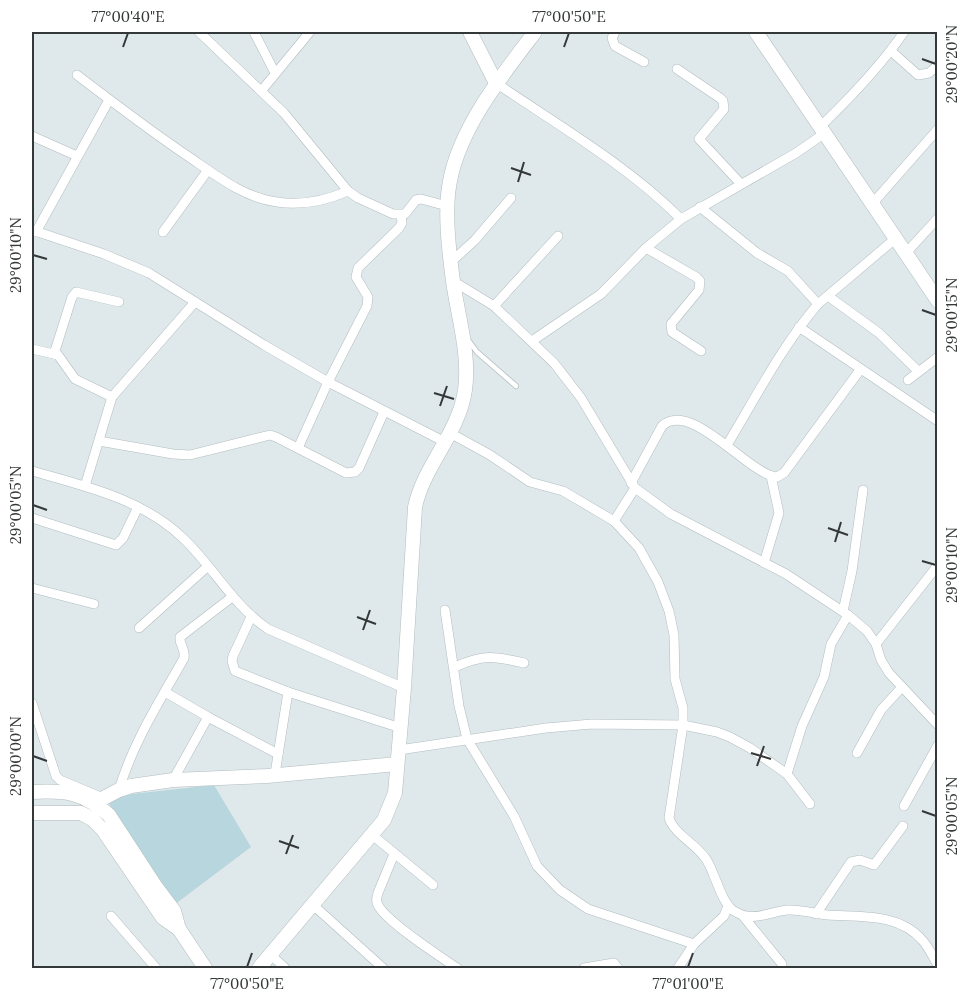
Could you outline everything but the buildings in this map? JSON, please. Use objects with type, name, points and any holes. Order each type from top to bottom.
[{"type":"street","points":[[199,32],[284,112],[348,191],[371,204],[401,215],[408,211],[416,200],[421,199],[447,206]]},
{"type":"street","points":[[254,32],[275,73]]},
{"type":"street","points":[[470,32],[496,83],[656,194],[681,219]]},
{"type":"street","points":[[259,969],[384,820],[392,804],[401,728],[415,507],[418,492],[447,437],[465,390],[462,333],[453,281],[447,206],[449,182],[459,148],[496,83],[536,32]]},
{"type":"street","points":[[615,32],[612,38],[615,46],[644,62]]},
{"type":"street","points":[[756,32],[938,301]]},
{"type":"street","points":[[532,340],[601,294],[646,248],[681,219],[796,153],[823,129],[891,51],[904,32]]},
{"type":"street","points":[[262,90],[309,33]]},
{"type":"street","points":[[891,51],[918,75],[929,74],[938,65]]},
{"type":"street","points":[[677,69],[723,101],[724,109],[699,139],[741,184]]},
{"type":"street","points":[[77,75],[208,170],[238,189],[256,197],[277,202],[308,204],[329,200],[348,191]]},
{"type":"street","points":[[109,100],[34,231],[123,261],[149,273],[328,382],[384,412],[490,455],[530,482],[563,491],[614,521],[639,548],[658,582],[669,611],[674,635],[675,679],[681,699],[683,725],[669,818],[674,829],[704,856],[728,906],[743,916],[782,964]]},
{"type":"street","points":[[873,204],[938,129]]},
{"type":"street","points":[[32,136],[77,156]]},
{"type":"street","points":[[163,232],[208,170]]},
{"type":"street","points":[[452,261],[475,240],[512,198]]},
{"type":"street","points":[[700,207],[757,253],[788,271],[818,304]]},
{"type":"street","points":[[298,448],[369,301],[357,282],[358,268],[399,228],[402,223],[401,215]]},
{"type":"street","points":[[906,253],[938,218]]},
{"type":"street","points":[[494,306],[558,236]]},
{"type":"street","points":[[728,445],[799,327],[818,304],[896,238]]},
{"type":"street","points":[[646,248],[700,281],[699,290],[671,324],[671,329],[672,332],[701,351]]},
{"type":"street","points":[[453,281],[494,306],[532,340],[570,382],[633,486],[671,514],[786,574],[862,626],[876,644],[885,667],[938,725]]},
{"type":"street","points":[[54,354],[72,297],[76,292],[119,302]]},
{"type":"street","points":[[828,296],[879,333],[918,371]]},
{"type":"street","points":[[85,486],[112,397],[195,302]]},
{"type":"street","points":[[799,327],[938,421]]},
{"type":"street","points":[[32,349],[61,358],[75,379],[112,397]]},
{"type":"street","points":[[908,380],[938,357]]},
{"type":"street","points":[[614,521],[662,426],[667,422],[681,421],[694,425],[728,445],[760,472],[777,477],[784,473],[860,370]]},
{"type":"street","points":[[99,441],[189,455],[270,435],[346,473],[355,472],[359,468],[384,412]]},
{"type":"street","points":[[32,471],[85,486],[138,507],[169,525],[186,541],[251,617],[268,629],[404,688]]},
{"type":"street","points":[[764,562],[779,513],[771,476]]},
{"type":"street","points":[[787,774],[799,736],[824,677],[831,644],[845,613],[863,490]]},
{"type":"street","points":[[32,518],[116,545],[123,538],[138,507]]},
{"type":"street","points":[[876,644],[938,565]]},
{"type":"street","points":[[139,628],[207,567]]},
{"type":"street","points":[[32,588],[94,604]]},
{"type":"street","points":[[119,790],[135,743],[184,658],[180,637],[232,597]]},
{"type":"street","points":[[446,610],[459,706],[467,739],[514,816],[533,858],[546,878],[575,902],[588,909],[694,944]]},
{"type":"street","points":[[251,617],[233,656],[233,667],[240,674],[288,692],[401,728]]},
{"type":"street","points":[[455,667],[472,659],[489,656],[524,663]]},
{"type":"street","points":[[857,753],[881,710],[902,687]]},
{"type":"street","points":[[165,692],[278,753]]},
{"type":"street","points":[[275,774],[288,692]]},
{"type":"street","points":[[32,703],[56,776],[98,801],[174,911],[179,928],[205,969]]},
{"type":"street","points":[[173,780],[208,717]]},
{"type":"street","points":[[399,750],[467,739],[592,724],[683,725],[730,736],[787,774],[810,804]]},
{"type":"street","points":[[904,806],[938,745]]},
{"type":"street","points":[[32,792],[57,790],[98,801],[119,790],[173,780],[397,764]]},
{"type":"street","points":[[32,813],[81,813],[92,819],[103,830],[163,918],[179,928]]},
{"type":"street","points":[[816,914],[851,862],[860,860],[874,865],[903,826]]},
{"type":"street","points":[[371,834],[433,885]]},
{"type":"street","points":[[394,854],[378,893],[376,900],[378,905],[395,922],[458,969]]},
{"type":"street","points":[[312,904],[383,969]]},
{"type":"street","points":[[678,969],[694,944],[724,916],[728,906]]},
{"type":"street","points":[[743,916],[756,917],[792,910],[893,921],[910,930],[923,941],[938,965]]},
{"type":"street","points":[[111,916],[156,969]]},
{"type":"street","points":[[271,955],[285,969]]},
{"type":"street","points":[[584,969],[614,963],[618,969]]},
{"type":"lane","points":[[462,333],[477,352],[516,386]]},
{"type":"shaded area","points":[[214,785],[251,847],[174,905],[109,804],[122,795]]}]
